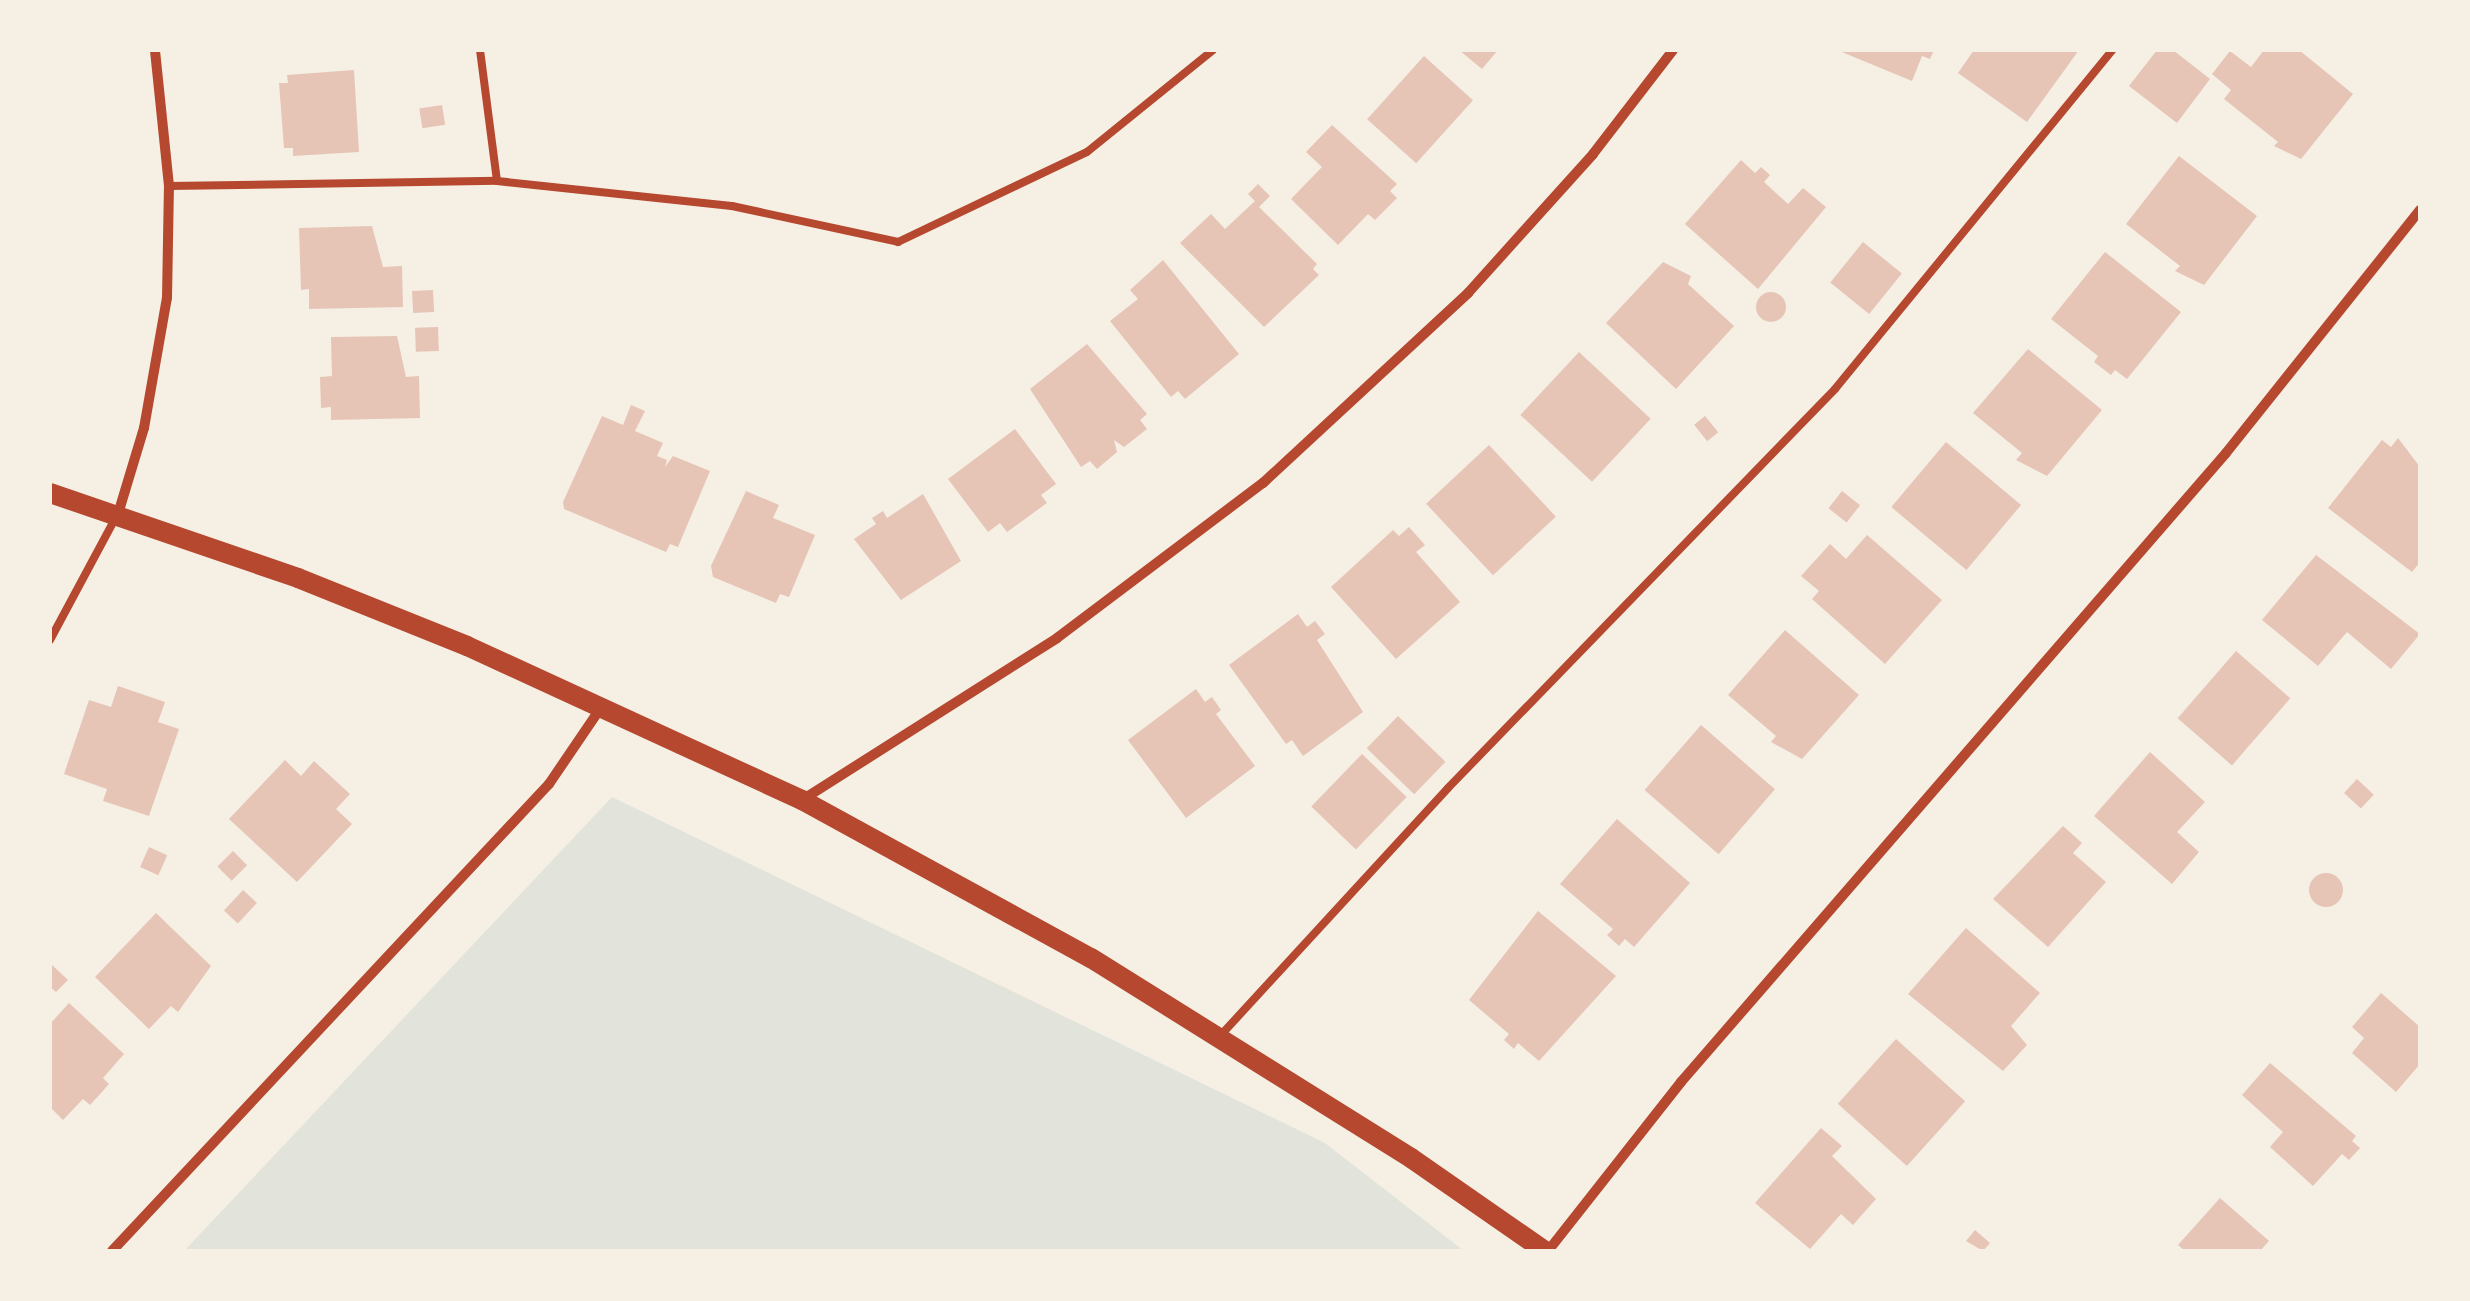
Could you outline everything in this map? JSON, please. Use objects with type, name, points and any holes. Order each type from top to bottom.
[{"type":"main road","points":[[50,493],[298,578],[602,705],[802,800],[981,894],[1220,1036],[1546,1251]]},
{"type":"street","points":[[118,514],[160,350],[170,186],[155,50]]},
{"type":"street","points":[[802,800],[1057,638],[1277,471],[1468,293],[1593,154],[1673,50]]},
{"type":"street","points":[[1546,1251],[1630,1142],[2340,317],[2420,210]]},
{"type":"street","points":[[112,1251],[550,784],[602,705]]},
{"type":"lane","points":[[480,50],[497,181]]},
{"type":"lane","points":[[170,186],[497,181],[732,206],[898,242],[1087,152],[1212,50]]},
{"type":"lane","points":[[1220,1036],[1448,788],[1835,389],[2112,50]]},
{"type":"lane","points":[[50,640],[118,514]]},
{"type":"shaded area","points":[[612,797],[1325,1143],[1464,1251],[184,1251]]},
{"type":"building","points":[[1459,50],[1498,50],[1482,69]]},
{"type":"building","points":[[1837,50],[1934,50],[1930,59],[1922,56],[1912,81]]},
{"type":"building","points":[[1974,50],[2079,50],[2027,122],[1958,73]]},
{"type":"building","points":[[2157,50],[2173,50],[2210,79],[2177,123],[2129,86]]},
{"type":"building","points":[[2264,50],[2299,50],[2353,94],[2301,159],[2274,146],[2278,142],[2224,99],[2231,90],[2212,74],[2230,51],[2251,67]]},
{"type":"building","points":[[1424,56],[1473,100],[1416,163],[1367,119]]},
{"type":"building","points":[[354,70],[359,152],[293,156],[293,148],[284,148],[279,83],[288,83],[287,75]]},
{"type":"building","points":[[442,105],[445,125],[422,128],[419,109]]},
{"type":"building","points":[[1332,125],[1397,184],[1390,191],[1397,198],[1375,220],[1368,214],[1338,245],[1291,199],[1322,167],[1306,152]]},
{"type":"building","points":[[2179,156],[2257,216],[2204,285],[2175,271],[2180,266],[2126,224]]},
{"type":"building","points":[[1741,160],[1755,173],[1761,167],[1770,175],[1764,182],[1788,204],[1803,188],[1826,207],[1758,289],[1685,224]]},
{"type":"building","points":[[1258,184],[1270,196],[1259,207],[1317,264],[1313,269],[1319,275],[1264,327],[1180,243],[1211,214],[1225,229],[1255,201],[1248,194]]},
{"type":"building","points":[[372,226],[383,267],[402,266],[403,307],[309,309],[309,289],[301,290],[299,228]]},
{"type":"building","points":[[1863,242],[1902,273],[1869,314],[1830,282]]},
{"type":"building","points":[[2105,252],[2181,312],[2127,379],[2115,370],[2111,375],[2094,362],[2098,356],[2051,319]]},
{"type":"building","points":[[1163,260],[1239,354],[1185,399],[1178,391],[1171,397],[1110,321],[1138,299],[1130,290]]},
{"type":"building","points":[[1663,262],[1691,276],[1688,284],[1734,326],[1676,389],[1606,323]]},
{"type":"building","points":[[433,290],[434,312],[413,313],[412,291]]},
{"type":"building","points":[[1771,292],[1782,296],[1786,307],[1782,318],[1771,322],[1760,318],[1756,307],[1760,296]]},
{"type":"building","points":[[438,327],[439,351],[416,352],[415,328]]},
{"type":"building","points":[[397,336],[406,377],[419,376],[420,418],[331,420],[331,407],[321,408],[320,377],[332,376],[331,337]]},
{"type":"building","points":[[1087,344],[1147,414],[1140,420],[1147,429],[1124,447],[1114,440],[1117,452],[1097,469],[1090,461],[1081,467],[1030,389]]},
{"type":"building","points":[[2028,349],[2102,410],[2047,476],[2016,460],[2022,453],[1973,413]]},
{"type":"building","points":[[1579,352],[1651,419],[1592,482],[1520,415]]},
{"type":"building","points":[[631,405],[645,411],[635,431],[663,443],[657,456],[667,460],[665,467],[673,456],[710,471],[678,547],[670,544],[666,552],[564,509],[563,502],[602,416],[623,425]]},
{"type":"building","points":[[1705,416],[1718,432],[1707,441],[1694,425]]},
{"type":"building","points":[[1015,429],[1056,484],[1041,495],[1047,503],[1007,532],[1000,523],[988,532],[948,479]]},
{"type":"building","points":[[2398,438],[2420,467],[2420,562],[2412,572],[2328,508],[2382,440],[2391,447]]},
{"type":"building","points":[[1946,442],[2021,505],[1966,570],[1891,507]]},
{"type":"building","points":[[1489,445],[1556,517],[1493,575],[1426,504]]},
{"type":"building","points":[[746,491],[779,505],[773,518],[815,535],[789,597],[780,594],[776,603],[713,577],[711,566]]},
{"type":"building","points":[[1842,491],[1860,505],[1847,522],[1828,508]]},
{"type":"building","points":[[923,494],[961,561],[901,600],[854,539],[876,524],[872,518],[883,511],[887,518]]},
{"type":"building","points":[[1409,527],[1425,545],[1416,552],[1460,602],[1396,659],[1331,587],[1393,530],[1399,536]]},
{"type":"building","points":[[1867,535],[1942,600],[1885,664],[1812,599],[1819,591],[1801,576],[1830,544],[1846,559]]},
{"type":"building","points":[[2316,555],[2420,634],[2391,669],[2347,632],[2318,666],[2262,620]]},
{"type":"building","points":[[1298,614],[1307,627],[1315,621],[1325,634],[1317,640],[1363,712],[1303,756],[1292,740],[1286,744],[1229,665]]},
{"type":"building","points":[[1785,630],[1859,695],[1802,759],[1771,742],[1776,736],[1728,695]]},
{"type":"building","points":[[2236,651],[2290,698],[2232,765],[2178,718]]},
{"type":"building","points":[[118,686],[165,702],[158,722],[179,729],[149,816],[103,801],[107,789],[64,774],[89,700],[111,707]]},
{"type":"building","points":[[1196,689],[1205,702],[1212,697],[1221,710],[1216,714],[1255,766],[1186,818],[1128,740]]},
{"type":"building","points":[[1398,716],[1445,762],[1414,794],[1367,748]]},
{"type":"building","points":[[1701,725],[1775,789],[1719,854],[1645,790]]},
{"type":"building","points":[[2150,752],[2205,802],[2177,832],[2199,852],[2172,884],[2094,816]]},
{"type":"building","points":[[1362,754],[1407,797],[1356,850],[1311,807]]},
{"type":"building","points":[[285,760],[301,776],[314,761],[350,794],[336,809],[352,824],[297,882],[229,819]]},
{"type":"building","points":[[2357,779],[2374,795],[2361,809],[2344,793]]},
{"type":"building","points":[[1617,819],[1690,883],[1634,947],[1625,939],[1619,946],[1607,935],[1613,929],[1560,884]]},
{"type":"building","points":[[2063,826],[2082,843],[2073,853],[2106,882],[2048,947],[1993,899]]},
{"type":"building","points":[[149,847],[167,855],[158,875],[140,867]]},
{"type":"building","points":[[233,851],[247,865],[232,881],[217,867]]},
{"type":"building","points":[[2326,873],[2338,878],[2343,890],[2338,902],[2326,907],[2314,902],[2309,890],[2314,878]]},
{"type":"building","points":[[243,890],[257,903],[238,923],[224,910]]},
{"type":"building","points":[[1538,911],[1616,976],[1539,1061],[1518,1043],[1514,1049],[1504,1040],[1509,1034],[1469,1000]]},
{"type":"building","points":[[156,913],[211,966],[178,1012],[171,1006],[149,1029],[95,977]]},
{"type":"building","points":[[1966,928],[2040,993],[2011,1026],[2027,1045],[2003,1071],[1908,994]]},
{"type":"building","points":[[52,965],[68,980],[56,992],[50,987]]},
{"type":"building","points":[[2381,993],[2420,1027],[2420,1064],[2396,1092],[2352,1053],[2364,1038],[2352,1027]]},
{"type":"building","points":[[69,1003],[124,1054],[103,1078],[109,1084],[90,1105],[83,1099],[63,1120],[50,1107],[50,1024]]},
{"type":"building","points":[[1896,1039],[1965,1101],[1907,1166],[1838,1104]]},
{"type":"building","points":[[2270,1063],[2356,1136],[2352,1141],[2360,1148],[2349,1160],[2342,1154],[2313,1186],[2270,1147],[2283,1132],[2242,1095]]},
{"type":"building","points":[[1821,1128],[1842,1146],[1832,1156],[1876,1199],[1853,1225],[1841,1214],[1810,1249],[1755,1203]]},
{"type":"building","points":[[2220,1198],[2269,1241],[2260,1251],[2185,1251],[2178,1245]]},
{"type":"building","points":[[1975,1230],[1990,1243],[1983,1251],[1966,1241]]}]
